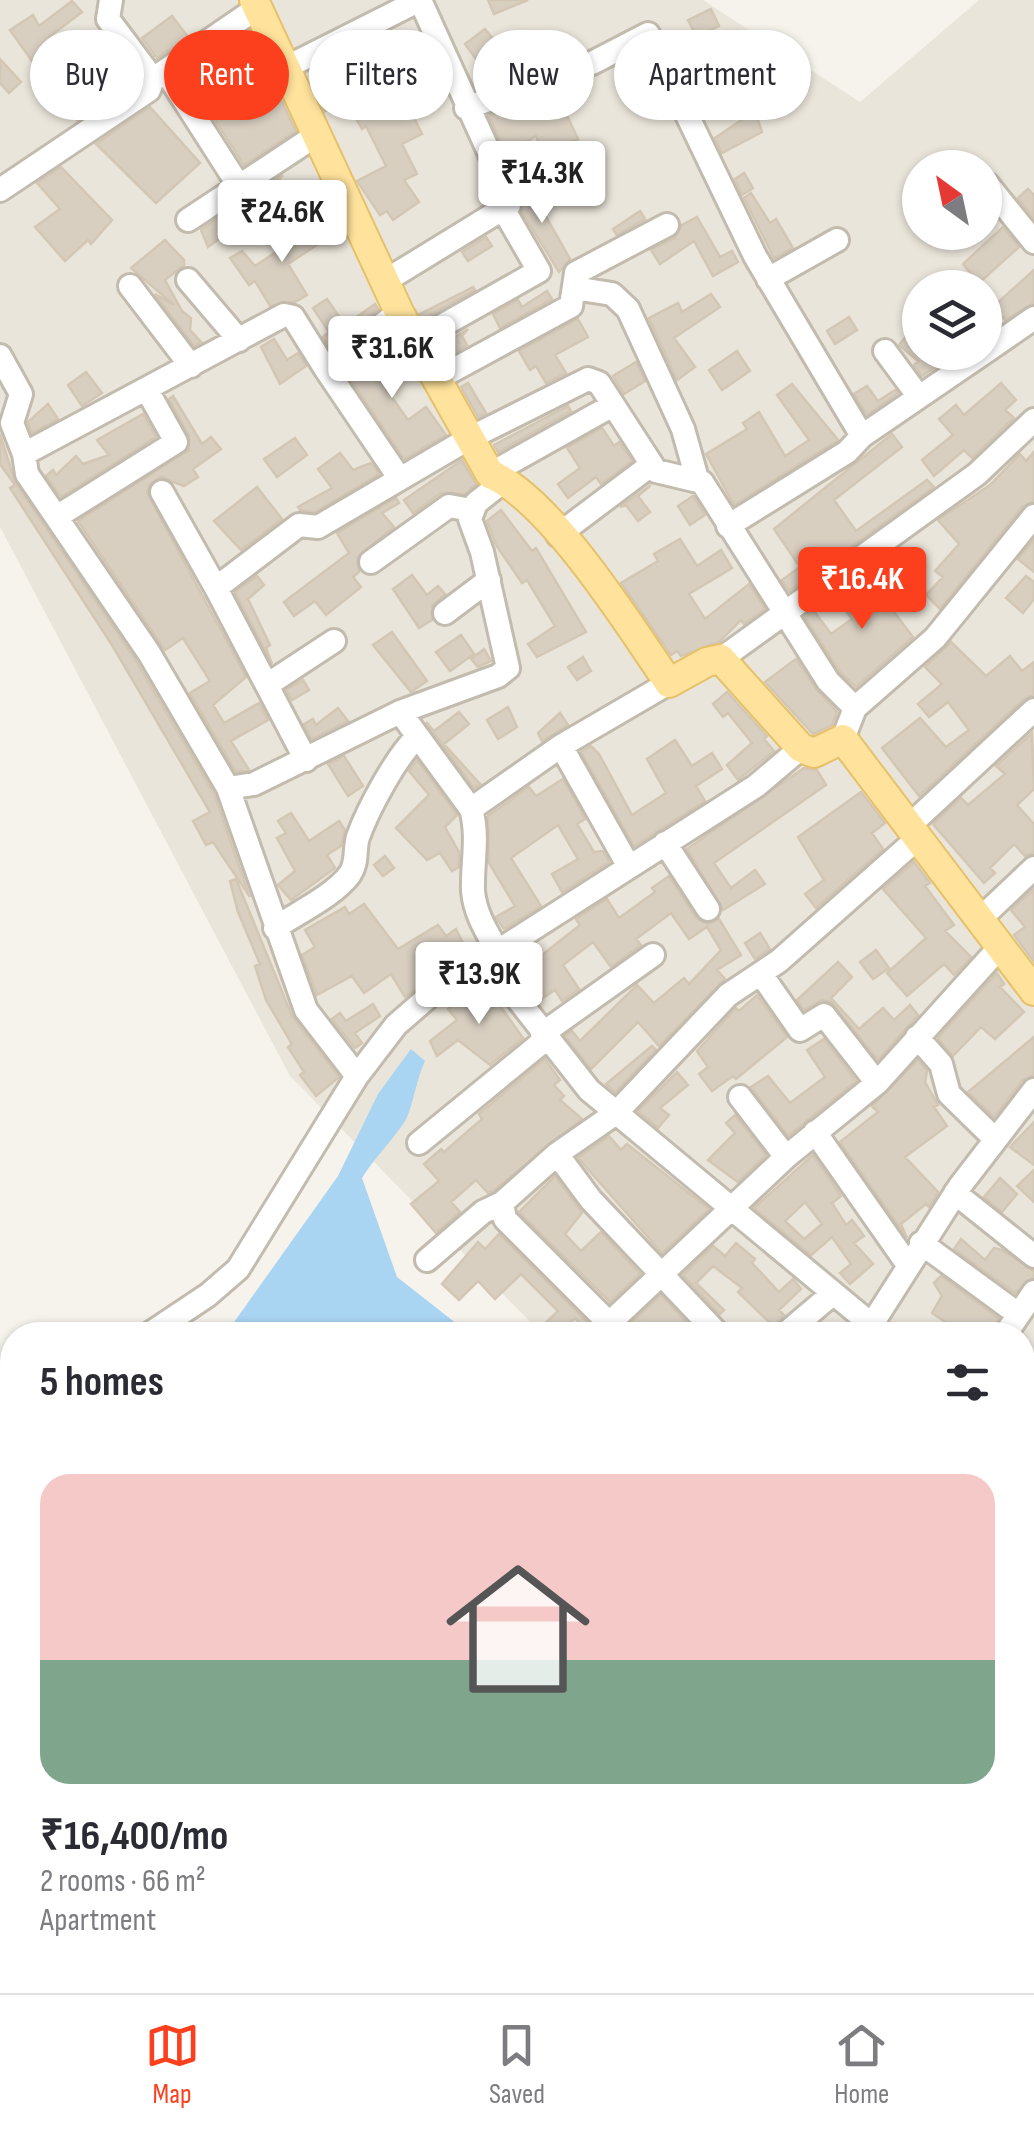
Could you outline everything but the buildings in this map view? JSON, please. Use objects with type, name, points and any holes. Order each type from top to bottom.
[{"type":"main road","points":[[256,4],[268,30]]},
{"type":"main road","points":[[289,77],[399,312],[468,438],[498,477],[558,535],[669,684],[707,662],[721,659],[802,748],[814,754],[842,739],[1034,992]]},
{"type":"street","points":[[112,0],[108,19],[159,75],[239,186]]},
{"type":"street","points":[[289,66],[420,0],[508,194],[505,212],[539,272],[414,340]]},
{"type":"street","points":[[0,190],[149,90],[159,75],[256,4]]},
{"type":"street","points":[[466,108],[592,63],[648,34],[715,179],[768,280],[862,436]]},
{"type":"street","points":[[188,220],[316,136]]},
{"type":"street","points":[[1002,202],[1034,242]]},
{"type":"street","points":[[385,281],[505,212]]},
{"type":"street","points":[[435,380],[570,306],[572,278],[582,268],[667,225]]},
{"type":"street","points":[[768,280],[837,240]]},
{"type":"street","points":[[188,280],[239,340]]},
{"type":"street","points":[[130,286],[192,366]]},
{"type":"street","points":[[574,288],[612,294],[628,309],[683,428],[696,480]]},
{"type":"street","points":[[326,368],[399,312]]},
{"type":"street","points":[[24,454],[289,314],[400,480]]},
{"type":"street","points":[[1002,340],[1034,318]]},
{"type":"street","points":[[885,352],[920,397]]},
{"type":"street","points":[[0,356],[19,388],[12,423],[27,474],[210,751],[228,788],[274,928],[306,1010],[358,1076]]},
{"type":"street","points":[[728,526],[847,452],[862,436],[959,370]]},
{"type":"street","points":[[216,588],[299,525],[318,527],[468,438],[588,379],[599,383],[650,465],[667,478],[696,480],[708,490],[828,680],[855,708]]},
{"type":"street","points":[[58,516],[176,442],[147,390]]},
{"type":"street","points":[[228,788],[254,784],[400,712],[498,676],[508,668],[489,580],[470,519],[471,510],[498,477],[614,406]]},
{"type":"street","points":[[721,659],[977,474],[1034,420]]},
{"type":"street","points":[[558,535],[650,465]]},
{"type":"street","points":[[162,492],[306,760]]},
{"type":"street","points":[[372,562],[449,506],[471,510]]},
{"type":"street","points":[[842,739],[855,708],[935,638],[1034,516]]},
{"type":"street","points":[[445,613],[489,580]]},
{"type":"street","points":[[266,685],[334,642]]},
{"type":"street","points":[[471,809],[561,746],[669,684]]},
{"type":"street","points":[[427,1260],[483,1212],[502,1204],[557,1154],[616,1113],[728,995],[761,974],[913,832],[1034,710]]},
{"type":"street","points":[[400,712],[471,809],[477,828],[476,903],[493,956],[544,1036],[616,1113],[867,1322]]},
{"type":"street","points":[[274,928],[348,877],[356,863],[358,836],[404,750],[416,737]]},
{"type":"street","points":[[561,746],[628,865]]},
{"type":"street","points":[[168,1322],[238,1269],[358,1076],[396,1025],[434,992],[756,786],[802,748]]},
{"type":"street","points":[[666,843],[708,909]]},
{"type":"street","points":[[981,918],[1034,868]]},
{"type":"street","points":[[615,1322],[659,1275],[732,1211],[786,1156],[877,1083],[1000,946]]},
{"type":"street","points":[[419,1142],[544,1036],[653,956]]},
{"type":"street","points":[[761,974],[800,1030],[824,1015],[877,1083]]},
{"type":"street","points":[[917,1037],[941,1064],[950,1094],[995,1140]]},
{"type":"street","points":[[882,1322],[921,1242],[1033,1094]]},
{"type":"street","points":[[740,1097],[786,1156]]},
{"type":"street","points":[[815,1132],[908,1266]]},
{"type":"street","points":[[557,1154],[591,1200],[707,1322]]},
{"type":"street","points":[[955,1194],[1034,1256]]},
{"type":"street","points":[[502,1204],[500,1211],[505,1219],[599,1322]]},
{"type":"street","points":[[921,1242],[1018,1314]]},
{"type":"street","points":[[1013,1322],[1034,1292]]},
{"type":"street","points":[[799,1322],[831,1295]]},
{"type":"shaded area","points":[[0,0],[703,0],[749,30],[614,30],[614,120],[811,120],[811,70],[860,102],[979,0],[1034,0],[1034,1322],[530,1322],[290,1076],[0,527]]},
{"type":"water","points":[[411,1049],[425,1061],[408,1116],[362,1178],[397,1277],[454,1322],[234,1322],[338,1176],[378,1094]]}]
